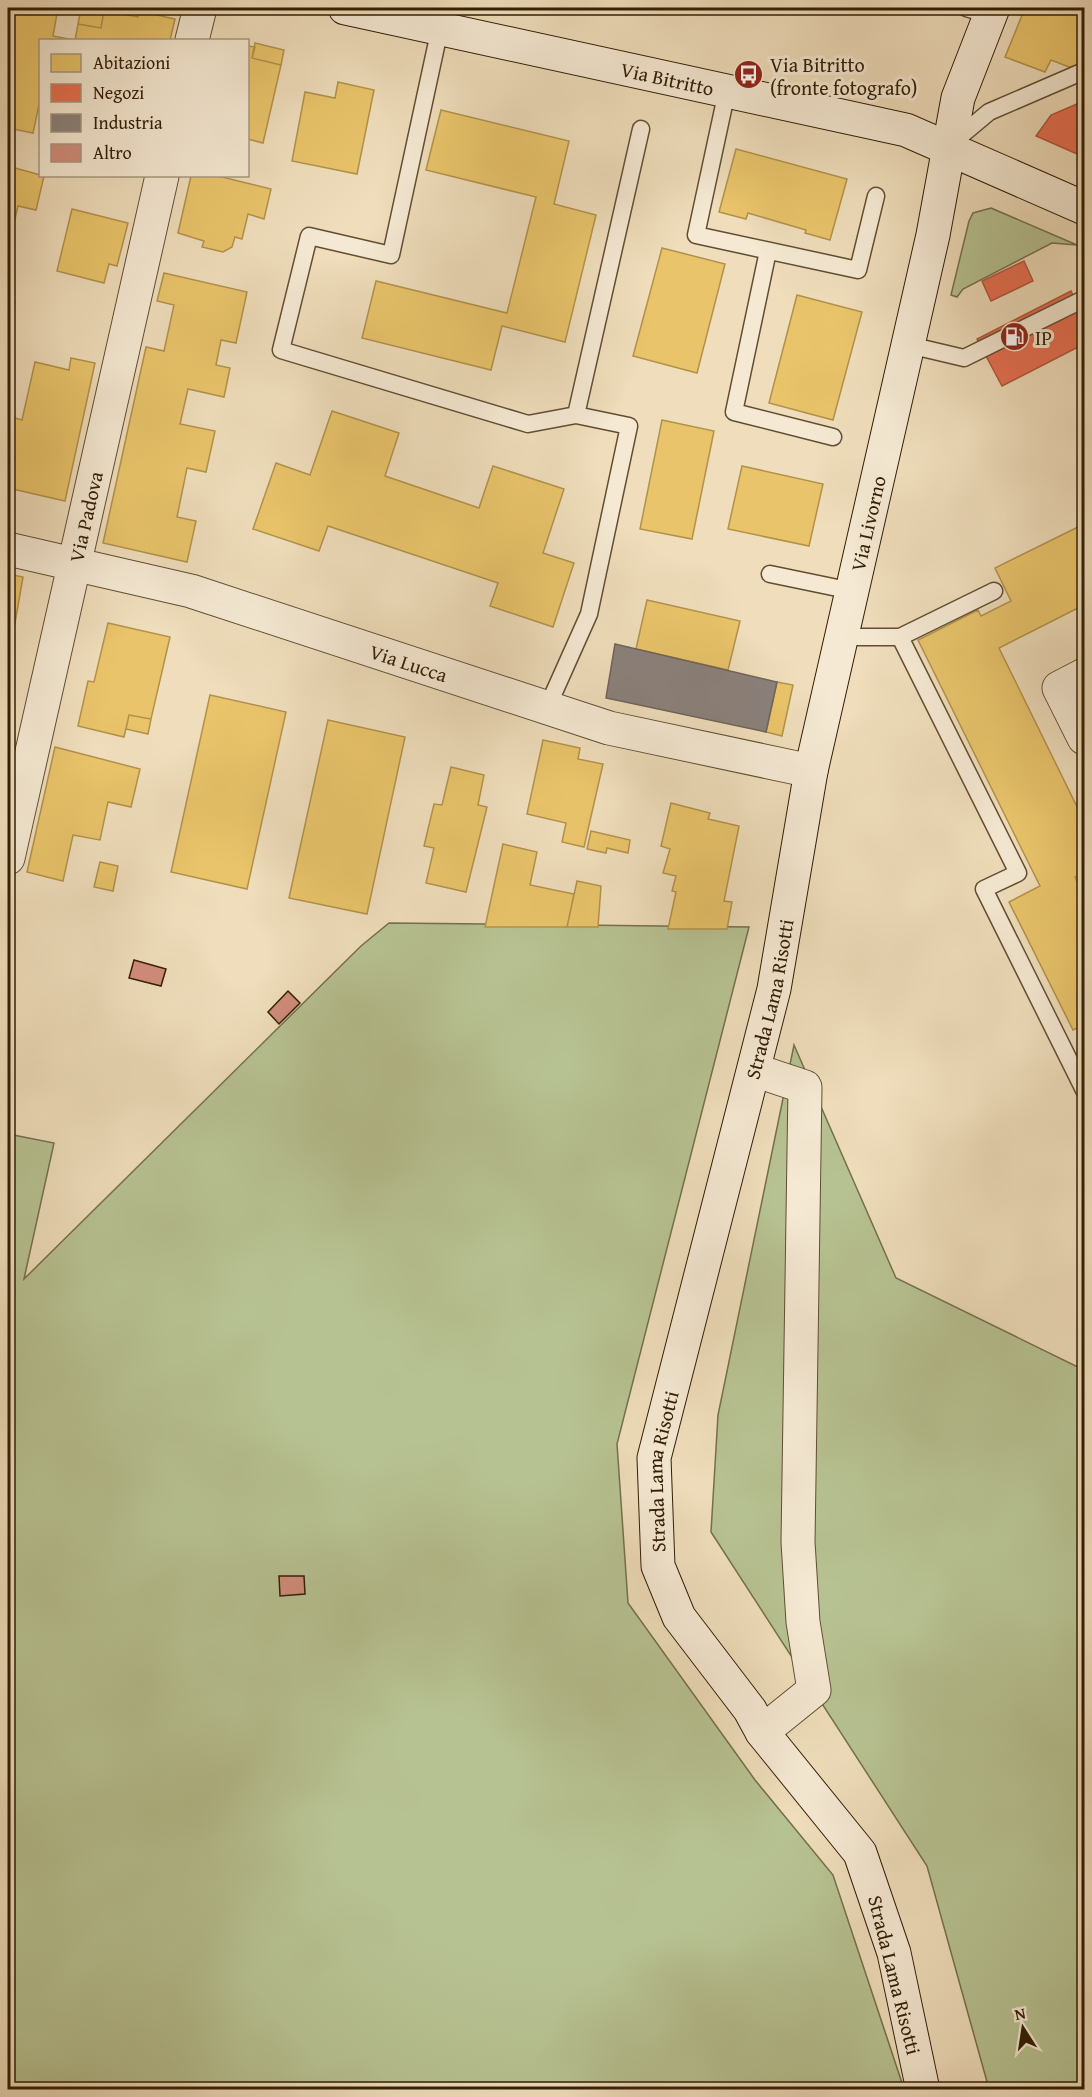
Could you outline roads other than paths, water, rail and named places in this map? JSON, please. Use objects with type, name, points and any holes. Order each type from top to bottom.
[{"type":"street","points":[[192,39],[200,8]]},
{"type":"street","name":"Via Bitritto","points":[[345,8],[906,130],[948,146],[1084,208]]},
{"type":"street","name":"Via Livorno","points":[[790,900],[811,771],[909,345],[936,220],[948,146],[983,10]]},
{"type":"street","name":"Via Padova","points":[[8,858],[162,177]]},
{"type":"street","name":"Via Lucca","points":[[8,549],[191,591],[609,728],[811,771]]},
{"type":"street","points":[[1084,675],[1059,688],[1084,738]]},
{"type":"street","name":"Strada Lama Risotti","points":[[790,900],[774,989],[654,1458],[658,1566],[679,1617],[750,1710],[762,1732],[860,1853],[894,1953],[923,2090]]},
{"type":"street","points":[[754,1070],[805,1087],[798,1542],[803,1622],[814,1690],[762,1732]]},
{"type":"lane","points":[[440,28],[391,255],[309,236],[281,350],[528,424],[576,415],[629,426],[589,614],[548,708]]},
{"type":"lane","points":[[948,146],[989,112],[1084,71]]},
{"type":"lane","points":[[727,91],[696,235],[858,270],[876,196]]},
{"type":"lane","points":[[576,415],[641,129]]},
{"type":"lane","points":[[768,250],[734,411],[833,437]]},
{"type":"lane","points":[[909,345],[964,358],[1084,299]]},
{"type":"lane","points":[[770,574],[852,591]]},
{"type":"lane","points":[[841,637],[900,637],[994,591]]},
{"type":"lane","points":[[900,637],[1018,873],[984,889],[1084,1090]]},
{"type":"place","name":"Via Bitritto (fronte fotografo)","points":[[749,75]]},
{"type":"place","name":"IP","points":[[1014,337]]}]
